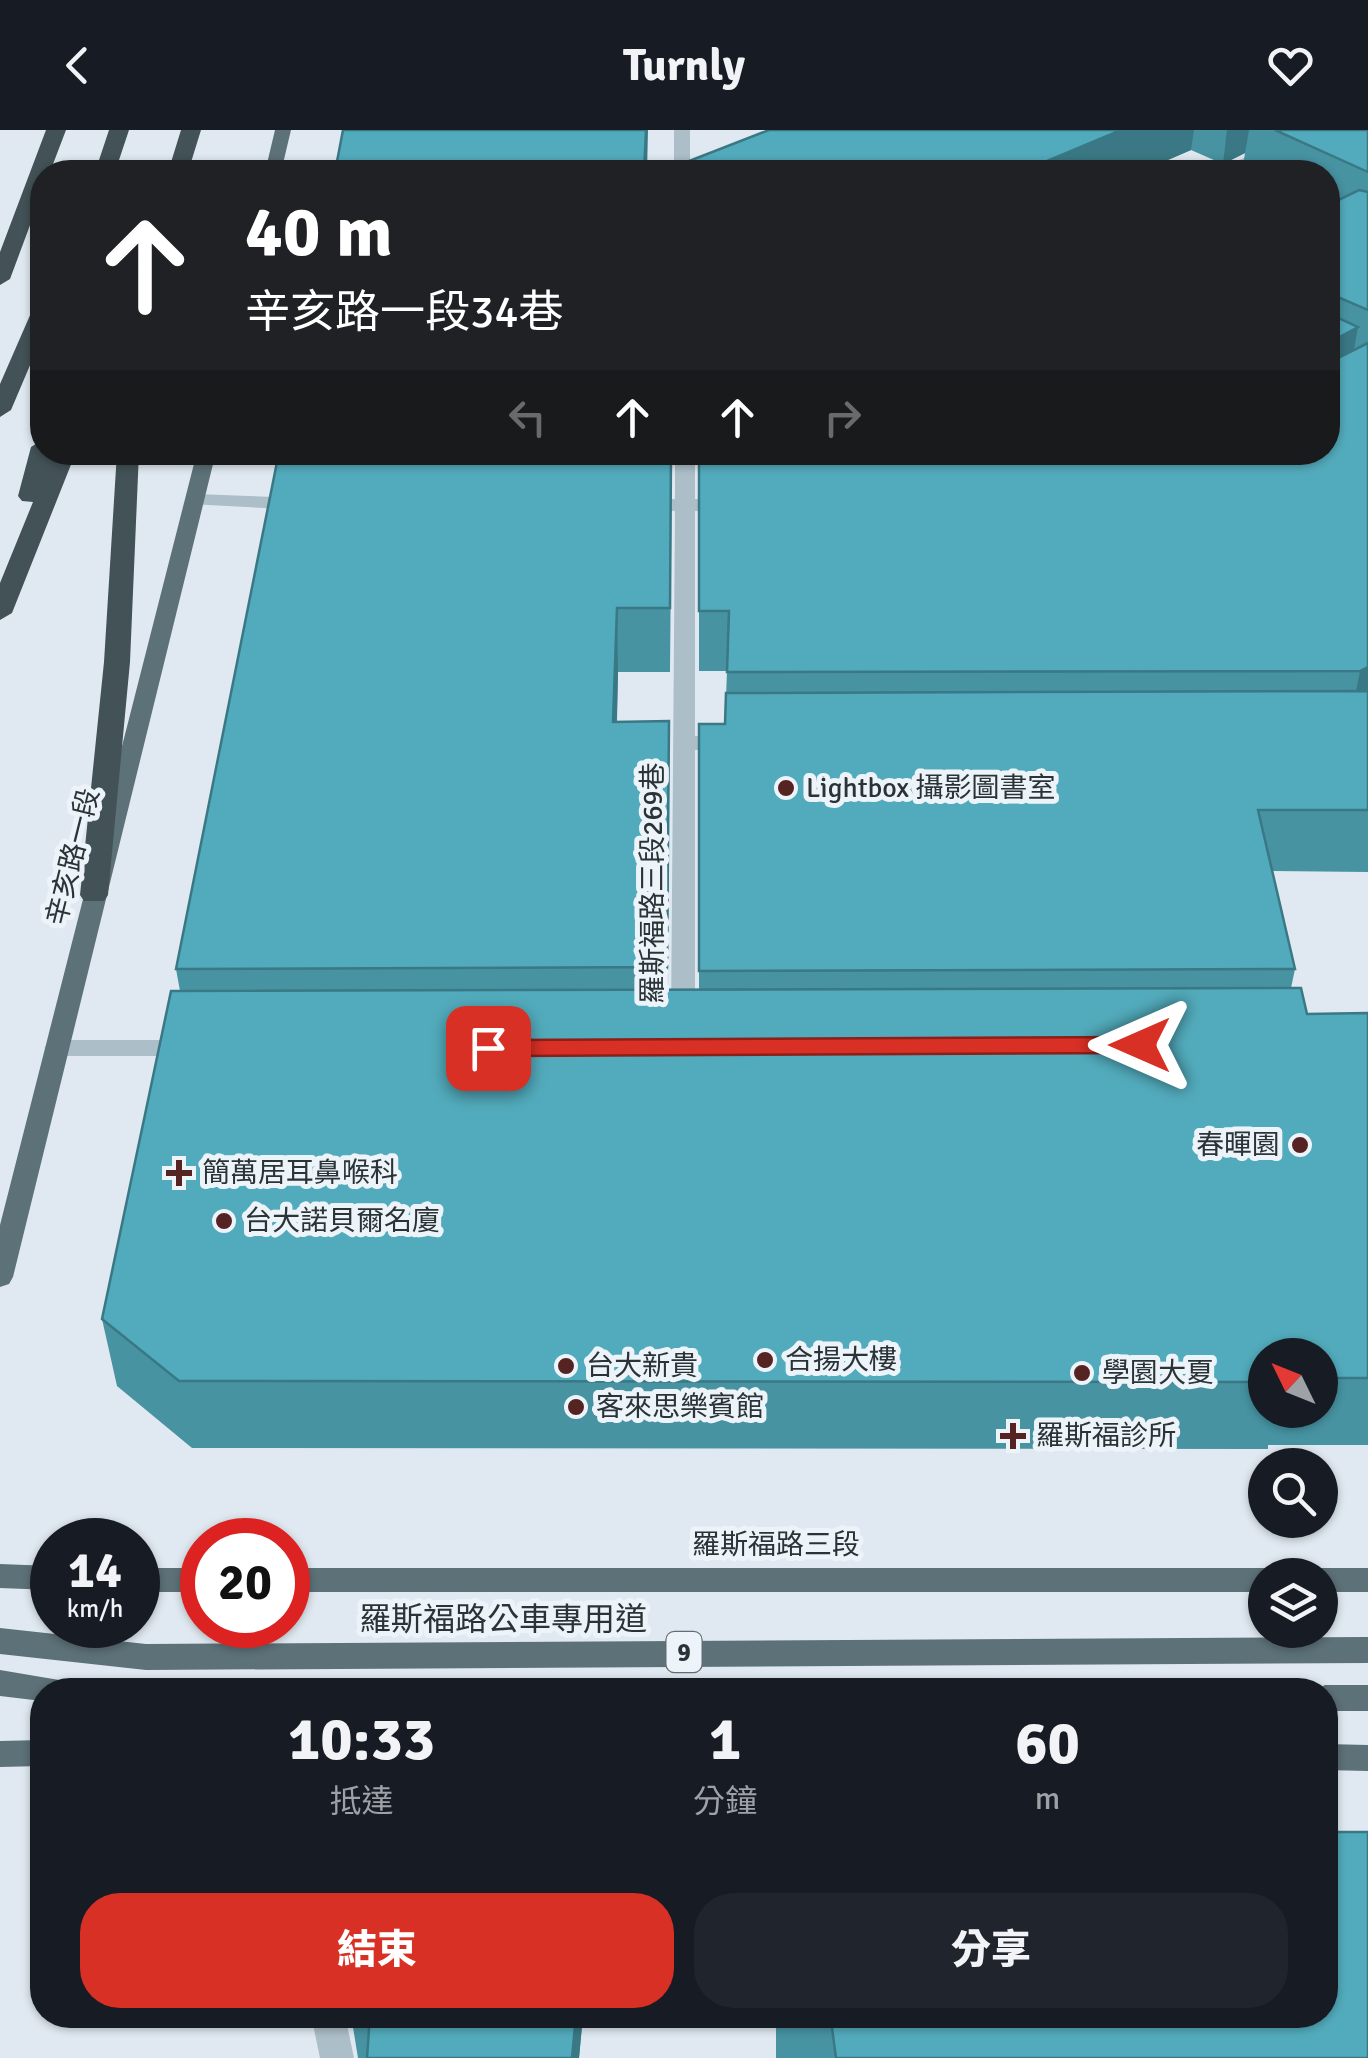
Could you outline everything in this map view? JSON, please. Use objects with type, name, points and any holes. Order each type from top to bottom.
[{"type":"highway","points":[[45,160],[56,130]]},
{"type":"highway","points":[[109,160],[119,130]]},
{"type":"highway","points":[[182,160],[191,130]]},
{"type":"highway","points":[[0,278],[30,199]]},
{"type":"highway","points":[[0,410],[30,341]]},
{"type":"highway","points":[[2,607],[37,465]]},
{"type":"highway","points":[[2,607],[60,465]]},
{"type":"highway","points":[[94,895],[117,662],[127,465]]},
{"type":"main road","points":[[276,160],[283,130]]},
{"type":"main road","name":"辛亥路一段","points":[[0,1276],[204,465]]},
{"type":"main road","points":[[0,1576],[30,1577]]},
{"type":"main road","name":"羅斯福路三段","points":[[310,1580],[1248,1580]]},
{"type":"main road","points":[[1338,1580],[1368,1580]]},
{"type":"main road","name":"羅斯福路公車專用道","points":[[0,1641],[146,1657],[1368,1650]]},
{"type":"main road","points":[[0,1683],[30,1687]]},
{"type":"main road","points":[[1338,1698],[1368,1698]]},
{"type":"main road","points":[[0,1754],[30,1753]]},
{"type":"main road","points":[[1338,1757],[1368,1758]]},
{"type":"street","points":[[682,130],[682,160]]},
{"type":"street","points":[[1249,160],[1316,130]]},
{"type":"street","name":"羅斯福路三段269巷","points":[[683,1048],[684,465]]},
{"type":"street","points":[[196,500],[316,504]]},
{"type":"street","points":[[627,505],[743,505]]},
{"type":"street","points":[[683,743],[762,743]]},
{"type":"street","points":[[56,1048],[215,1048]]},
{"type":"street","points":[[331,2028],[338,2058]]},
{"type":"building","points":[[343,130],[646,130],[645,160],[337,160]]},
{"type":"building","points":[[769,130],[1121,130],[1050,160],[692,160]]},
{"type":"building","points":[[1275,130],[1368,130],[1368,172]]},
{"type":"building","points":[[1359,190],[1368,192],[1368,310],[1340,298],[1340,199]]},
{"type":"building","points":[[1340,319],[1358,327],[1340,337]]},
{"type":"building","points":[[1368,343],[1368,667],[1360,671],[727,672],[729,611],[699,611],[699,465],[1340,465],[1340,357]]},
{"type":"building","points":[[276,465],[671,465],[670,608],[617,608],[613,722],[669,721],[667,967],[176,969]]},
{"type":"building","points":[[1368,691],[1368,810],[1258,810],[1295,969],[699,971],[699,724],[725,724],[726,693]]},
{"type":"building","points":[[1301,988],[1307,1014],[1368,1013],[1368,1378],[1338,1378],[1338,1338],[1248,1338],[1248,1382],[179,1381],[102,1319],[171,991]]},
{"type":"building","points":[[1338,1832],[1368,1832],[1368,2058],[836,2058],[832,2028],[1338,2028]]},
{"type":"building","points":[[369,2028],[575,2028],[572,2058],[367,2058]]},
{"type":"place","name":"Lightbox 攝影圖書室","points":[[786,788]]},
{"type":"place","name":"春暉園","points":[[1300,1145]]},
{"type":"place","name":"簡萬居耳鼻喉科","points":[[179,1173]]},
{"type":"place","name":"台大諾貝爾名廈","points":[[224,1221]]},
{"type":"place","name":"合揚大樓","points":[[765,1360]]},
{"type":"place","name":"台大新貴","points":[[566,1366]]},
{"type":"place","name":"學園大夏","points":[[1082,1373]]},
{"type":"place","name":"客來思樂賓館","points":[[576,1407]]},
{"type":"place","name":"羅斯福診所","points":[[1013,1436]]},
{"type":"route","points":[[488,1048],[1140,1045]]}]
